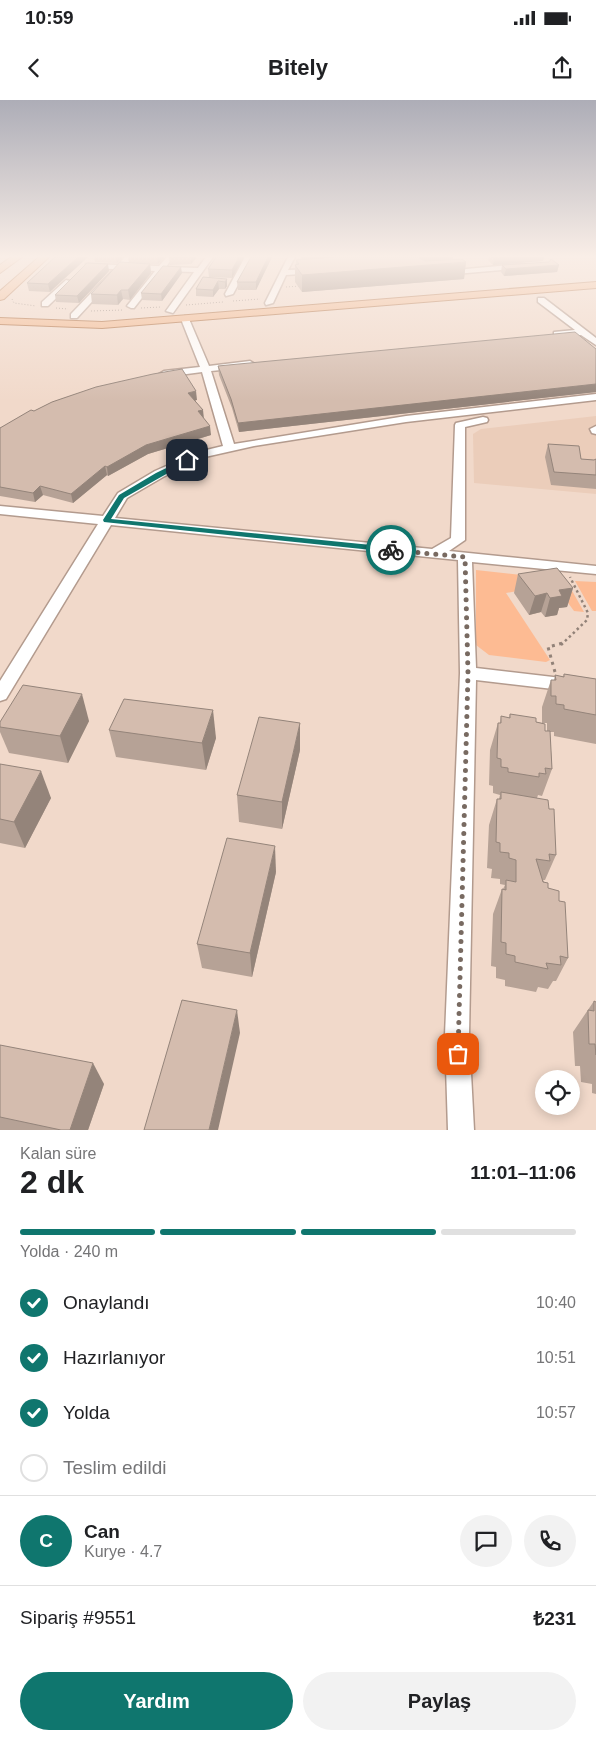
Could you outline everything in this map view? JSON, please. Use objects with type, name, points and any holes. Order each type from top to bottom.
[{"type":"main road","points":[[0,316],[5,308],[1,305]]},
{"type":"main road","points":[[14,311],[23,313],[77,313],[102,316],[211,305]]},
{"type":"main road","points":[[0,321],[102,326],[351,305]]},
{"type":"street","points":[[77,313],[84,305]]},
{"type":"street","points":[[172,308],[175,305]]},
{"type":"street","points":[[547,305],[596,342]]},
{"type":"street","points":[[185,319],[205,367],[229,448]]},
{"type":"street","points":[[543,336],[582,332]]},
{"type":"street","points":[[152,375],[205,367],[261,363]]},
{"type":"street","points":[[0,695],[122,496],[159,474],[202,454],[229,448],[406,419],[596,397]]},
{"type":"street","points":[[434,554],[458,540],[460,425],[467,422],[596,407]]},
{"type":"street","points":[[0,510],[596,570]]},
{"type":"street","points":[[461,1130],[457,1036],[468,673],[465,557]]},
{"type":"street","points":[[468,673],[596,688]]},
{"type":"path","points":[[172,308],[197,305]]},
{"type":"path","points":[[53,308],[77,313]]},
{"type":"path","points":[[557,683],[554,662],[548,647],[561,645],[587,620],[588,613],[565,567]]},
{"type":"shaded area","points":[[596,416],[596,494],[474,483],[473,434],[481,429]]},
{"type":"shaded area","points":[[476,570],[566,580],[584,612],[574,611],[554,584],[506,593],[550,660],[546,662],[489,655],[476,645]]},
{"type":"shaded area","points":[[575,581],[596,582],[596,611],[592,611]]},
{"type":"building","points":[[575,332],[596,349],[596,384],[238,423],[218,366]]},
{"type":"building","points":[[182,369],[196,391],[188,393],[203,410],[198,411],[210,426],[146,445],[107,467],[105,466],[71,494],[40,486],[33,493],[0,487],[0,428],[31,410],[34,411],[52,402],[96,387]]},
{"type":"building","points":[[548,444],[579,446],[581,459],[596,459],[596,475],[554,472]]},
{"type":"building","points":[[557,568],[573,588],[559,590],[562,596],[550,598],[547,593],[535,596],[518,574]]},
{"type":"building","points":[[564,674],[596,679],[596,715],[564,709],[564,705],[556,704],[556,696],[551,696],[551,680],[556,680],[555,675],[564,677]]},
{"type":"building","points":[[23,685],[82,694],[60,736],[0,727],[0,722]]},
{"type":"building","points":[[124,699],[213,710],[202,743],[109,730]]},
{"type":"building","points":[[510,714],[536,718],[536,722],[545,724],[545,731],[550,731],[552,769],[545,768],[546,774],[539,773],[539,777],[508,772],[508,768],[501,767],[501,759],[497,758],[498,723],[501,723],[501,716],[510,718]]},
{"type":"building","points":[[259,717],[300,723],[282,802],[237,795]]},
{"type":"building","points":[[0,764],[41,771],[14,822],[0,819]]},
{"type":"building","points":[[501,792],[548,800],[549,809],[554,809],[556,855],[549,854],[550,861],[536,859],[543,882],[548,883],[548,888],[559,891],[559,901],[565,902],[568,958],[560,956],[561,965],[546,963],[548,969],[515,962],[515,956],[506,954],[506,943],[501,942],[502,889],[506,890],[506,880],[516,882],[516,860],[509,858],[509,853],[500,852],[500,843],[496,842],[497,799],[501,799]]},
{"type":"building","points":[[227,838],[275,846],[250,953],[197,944]]},
{"type":"building","points":[[182,1000],[237,1010],[209,1130],[144,1130]]},
{"type":"building","points":[[594,1001],[596,1002],[596,1055],[595,1044],[589,1044],[588,1010],[594,1011]]},
{"type":"building","points":[[0,1045],[93,1063],[70,1130],[61,1130],[0,1117]]},
{"type":"way so far","points":[[391,550],[465,557],[468,673],[458,1054]]},
{"type":"route","points":[[187,460],[122,496],[106,520],[391,550]]}]
